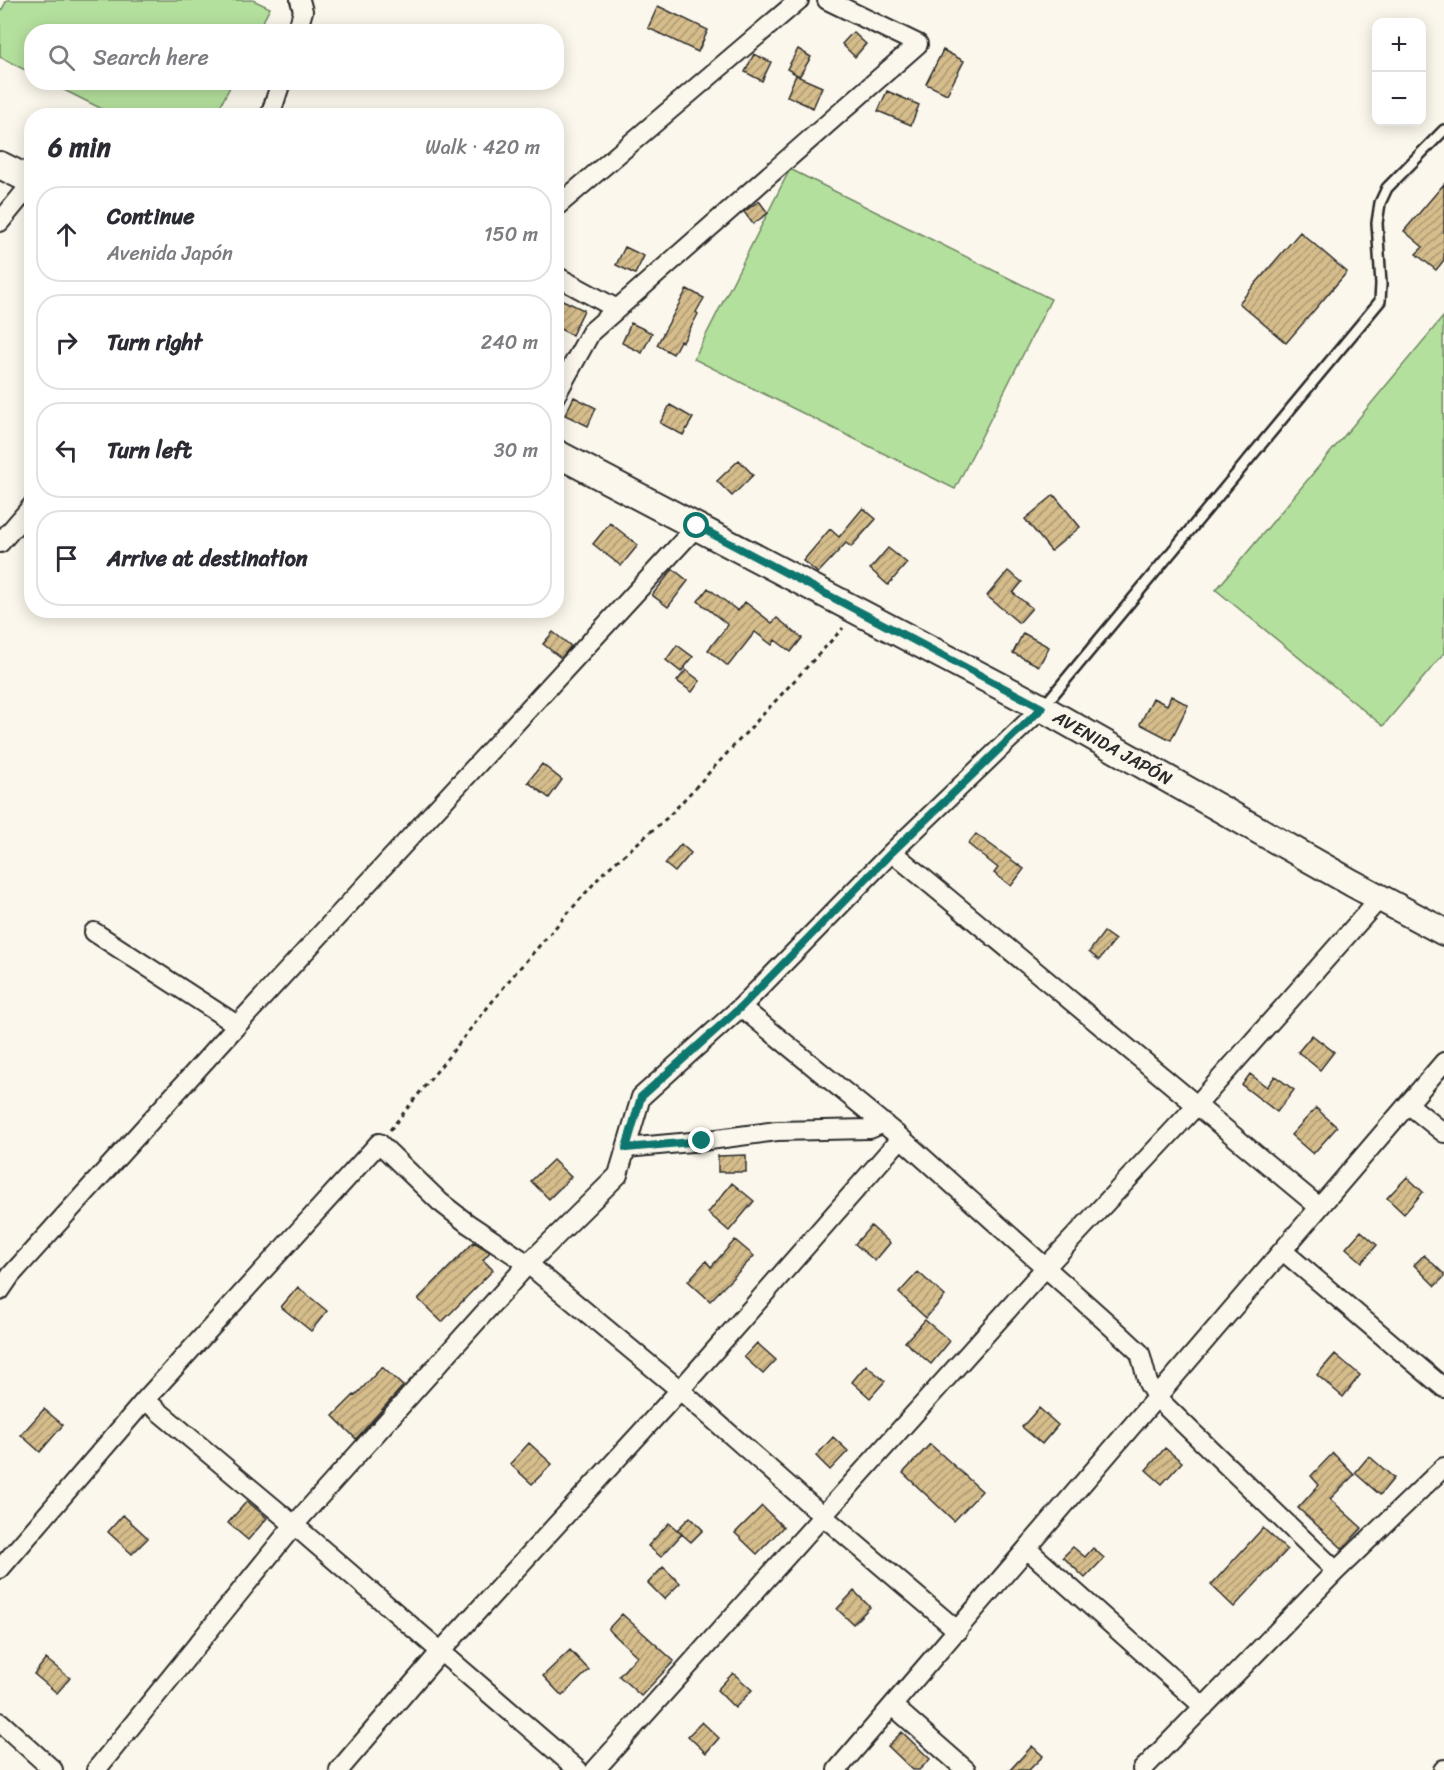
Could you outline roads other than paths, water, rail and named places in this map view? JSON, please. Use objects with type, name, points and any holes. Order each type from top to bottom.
[{"type":"street","points":[[299,24],[303,11],[300,0]]},
{"type":"street","points":[[564,200],[799,0]]},
{"type":"street","points":[[564,381],[591,332],[918,44],[827,0]]},
{"type":"street","points":[[273,108],[278,90]]},
{"type":"street","points":[[0,165],[24,178]]},
{"type":"street","points":[[0,222],[24,192]]},
{"type":"street","points":[[564,280],[617,309]]},
{"type":"street","name":"AVENIDA JAPÓN","points":[[564,457],[1042,708],[1444,932]]},
{"type":"street","points":[[0,543],[24,515]]},
{"type":"street","points":[[0,1291],[11,1275],[237,1025],[697,526]]},
{"type":"street","points":[[96,1770],[294,1525],[528,1264],[618,1175],[641,1097],[741,1007],[892,852],[1042,708]]},
{"type":"street","points":[[892,852],[1320,1208]]},
{"type":"street","points":[[596,1770],[1046,1267],[1196,1106],[1380,898]]},
{"type":"street","points":[[94,932],[237,1025]]},
{"type":"street","points":[[741,1007],[901,1138],[1140,1353],[1156,1397],[1336,1571]]},
{"type":"street","points":[[837,1770],[1444,1062]]},
{"type":"street","points":[[1408,1104],[1444,1133]]},
{"type":"street","points":[[626,1148],[777,1131],[870,1128],[884,1124]]},
{"type":"street","points":[[339,1770],[441,1651],[680,1390],[901,1138]]},
{"type":"street","points":[[0,1569],[145,1400],[380,1143],[440,1202],[528,1264],[680,1390],[958,1631]]},
{"type":"street","points":[[1283,1251],[1444,1388]]},
{"type":"street","points":[[145,1400],[578,1770]]},
{"type":"street","points":[[1142,1770],[1336,1571],[1444,1467]]},
{"type":"street","points":[[1027,1549],[1204,1707]]},
{"type":"street","points":[[893,1706],[966,1770]]},
{"type":"street","points":[[0,1722],[53,1770]]},
{"type":"lane","points":[[1042,708],[1380,301],[1377,224],[1380,203],[1387,188],[1444,130]]}]
